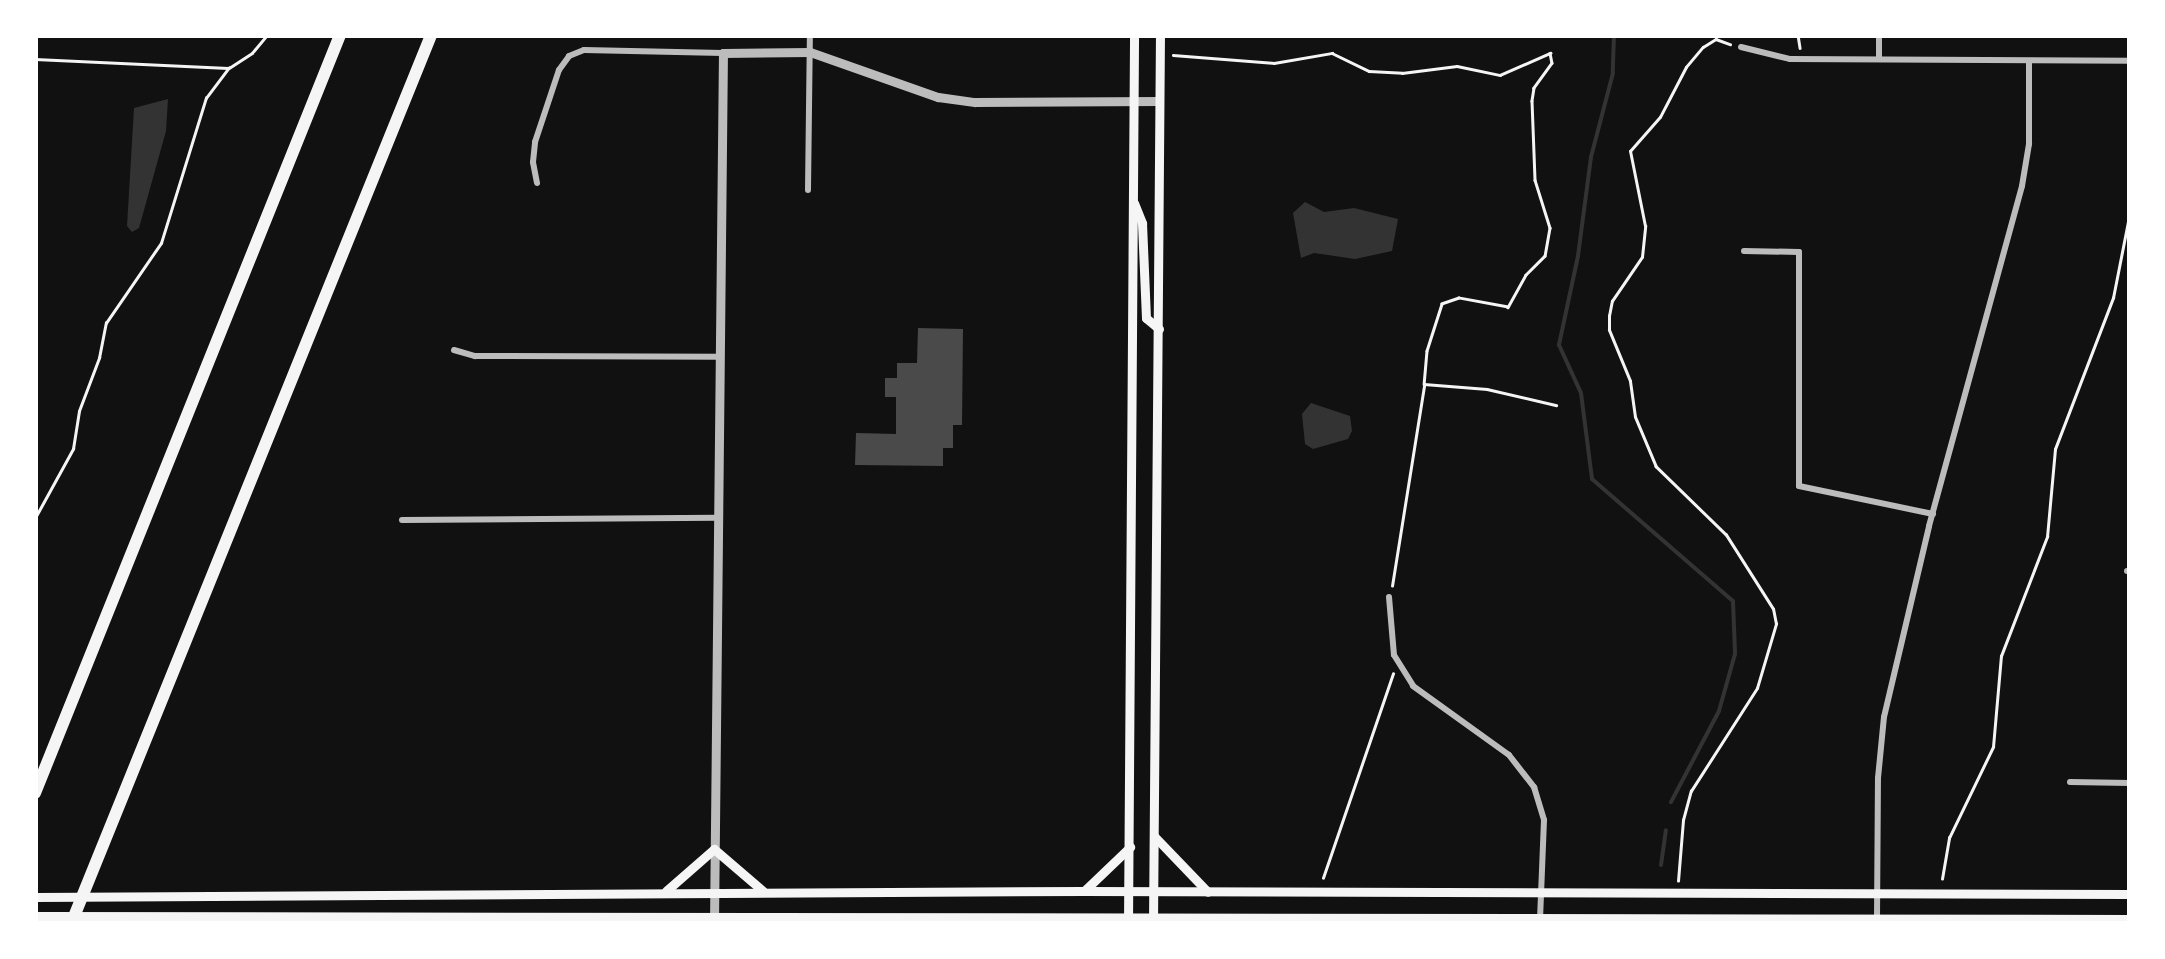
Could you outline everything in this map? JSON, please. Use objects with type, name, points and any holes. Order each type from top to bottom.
[{"type":"highway","points":[[35,793],[340,35]]},
{"type":"highway","points":[[71,924],[431,35]]},
{"type":"main road","points":[[1128,920],[1134,35]]},
{"type":"main road","points":[[1153,921],[1160,35]]},
{"type":"main road","points":[[1133,200],[1142,223],[1146,318],[1159,329]]},
{"type":"main road","points":[[1155,837],[1208,892]]},
{"type":"main road","points":[[1084,891],[1130,847]]},
{"type":"main road","points":[[664,893],[714,848],[764,892]]},
{"type":"main road","points":[[35,897],[1084,891],[2130,894]]},
{"type":"main road","points":[[35,916],[664,921],[2130,919]]},
{"type":"street","points":[[808,190],[810,35]]},
{"type":"street","points":[[1878,35],[1879,59]]},
{"type":"street","points":[[1741,48],[1801,59],[2130,61]]},
{"type":"street","points":[[538,183],[532,162],[535,142],[559,70],[569,56],[584,50],[810,52],[938,97],[1024,105],[1159,101]]},
{"type":"street","points":[[714,920],[723,52]]},
{"type":"street","points":[[1878,918],[1881,741],[1933,514],[2025,171],[2029,60]]},
{"type":"street","points":[[1744,251],[1799,252],[1798,486],[1933,514]]},
{"type":"street","points":[[454,350],[475,356],[719,357]]},
{"type":"street","points":[[402,520],[718,518]]},
{"type":"street","points":[[1389,597],[1390,631],[1400,664],[1414,686],[1509,755],[1534,786],[1544,820],[1540,918]]},
{"type":"street","points":[[2070,782],[2130,783]]},
{"type":"path","points":[[35,518],[73,449],[79,411],[99,358],[106,323],[152,262],[206,98],[229,68],[252,53],[267,35]]},
{"type":"path","points":[[1798,35],[1801,59]]},
{"type":"path","points":[[1678,882],[1683,820],[1690,791],[1757,688],[1776,624],[1772,608],[1726,535],[1656,467],[1634,417],[1630,381],[1609,330],[1608,316],[1612,301],[1642,258],[1645,226],[1630,152],[1660,117],[1686,66],[1704,48],[1716,39],[1741,48]]},
{"type":"path","points":[[1174,55],[1274,63],[1332,53],[1369,71],[1402,74],[1457,66],[1500,74],[1546,53],[1553,57],[1534,88],[1532,101],[1536,124],[1534,180],[1551,236],[1544,256],[1526,275],[1508,307],[1459,298],[1442,304],[1427,351],[1398,571],[1389,597]]},
{"type":"path","points":[[35,59],[229,68]]},
{"type":"path","points":[[1940,883],[1949,838],[1993,747],[2001,656],[2046,536],[2054,449],[2116,290],[2130,211]]},
{"type":"path","points":[[1424,384],[1486,389],[1556,406]]},
{"type":"path","points":[[1322,881],[1387,683],[1400,664]]},
{"type":"shaded area","points":[[168,99],[166,131],[139,228],[132,232],[127,226],[134,108]]},
{"type":"shaded area","points":[[1305,202],[1324,212],[1354,208],[1398,219],[1392,251],[1355,259],[1314,253],[1301,258],[1293,213]]},
{"type":"shaded area","points":[[1311,403],[1350,416],[1352,431],[1348,439],[1313,449],[1305,444],[1302,414]]},
{"type":"building","points":[[918,328],[963,329],[962,425],[953,425],[953,448],[943,448],[943,466],[855,465],[856,433],[896,434],[896,397],[885,397],[885,378],[897,378],[897,363],[917,363]]},
{"type":"waterway","points":[[1614,35],[1613,73],[1591,157],[1578,256],[1559,345],[1581,393],[1592,479],[1733,601],[1735,654],[1719,711],[1671,802]]},
{"type":"waterway","points":[[1661,865],[1666,830]]}]
